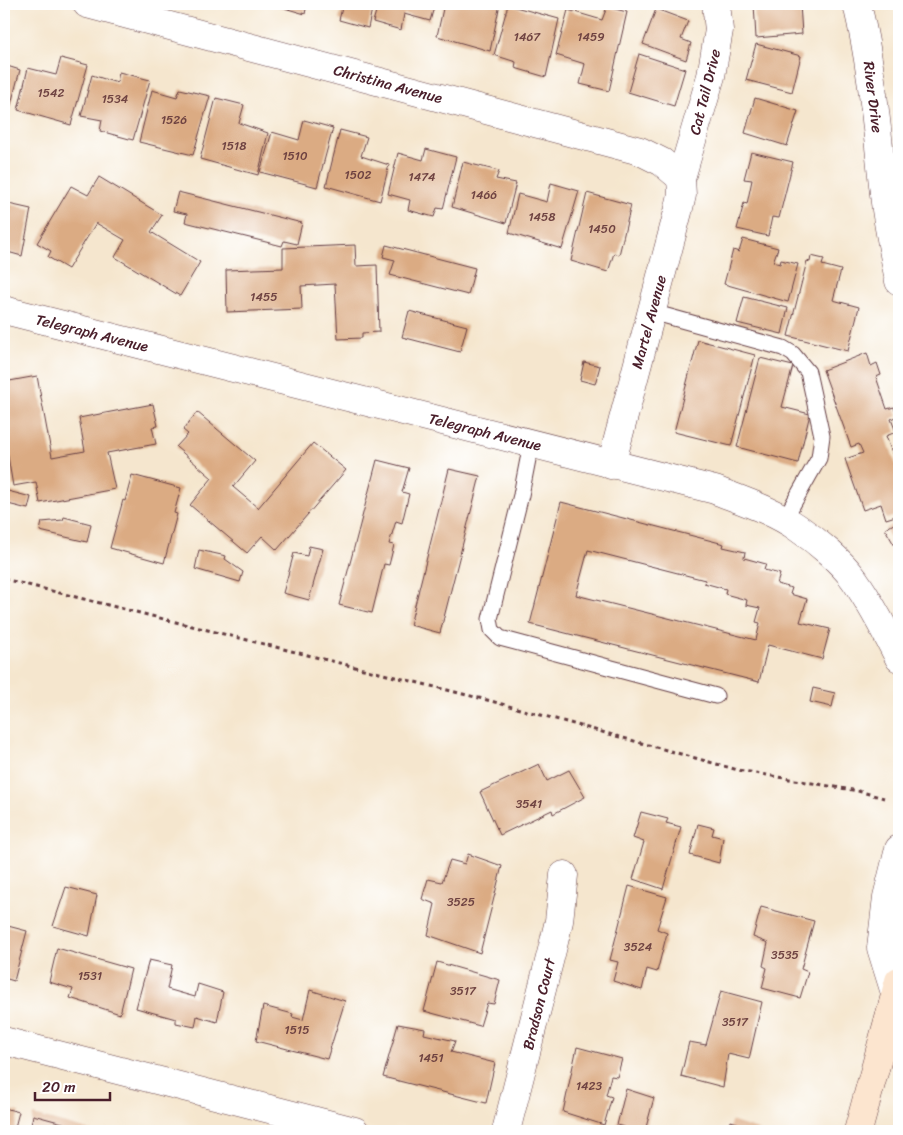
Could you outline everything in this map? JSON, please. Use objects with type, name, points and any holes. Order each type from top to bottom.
[{"type":"main road","points":[[858,1131],[897,987]]},
{"type":"street","name":"Christina Avenue","points":[[87,4],[640,150],[662,162],[682,178]]},
{"type":"street","name":"Cat Tail Drive","points":[[682,178],[711,76],[719,30],[716,4]]},
{"type":"street","name":"River Drive","points":[[857,4],[867,48],[884,196],[899,281]]},
{"type":"street","name":"Martel Avenue","points":[[611,465],[678,212],[682,195],[682,178]]},
{"type":"street","name":"Telegraph Avenue","points":[[4,310],[715,490],[757,506],[797,527],[827,551],[854,578],[899,658]]},
{"type":"street","points":[[897,987],[881,948],[887,897],[899,849]]},
{"type":"street","name":"Bradson Court","points":[[506,1131],[554,946],[564,875]]},
{"type":"street","points":[[4,1041],[355,1131]]},
{"type":"lane","points":[[652,312],[783,348],[793,354],[808,372],[822,436],[819,458],[784,520]]},
{"type":"lane","points":[[531,444],[521,495],[490,619],[492,630],[500,638],[716,696]]},
{"type":"path","points":[[4,579],[491,701],[738,770],[858,790],[884,798]]},
{"type":"building","points":[[274,4],[307,4],[305,14]]},
{"type":"building","points":[[343,4],[373,4],[368,28],[339,20]]},
{"type":"building","points":[[378,4],[435,4],[430,21],[404,14],[401,30],[373,22]]},
{"type":"building","points":[[444,4],[500,4],[490,51],[437,36]]},
{"type":"building","points":[[754,4],[800,4],[802,34],[756,38]]},
{"type":"building","points":[[508,5],[559,19],[546,77],[515,68],[516,62],[494,55]]},
{"type":"building","points":[[607,7],[627,12],[609,91],[580,84],[585,64],[556,55],[568,10],[602,20]]},
{"type":"building","points":[[656,9],[688,21],[681,39],[691,43],[686,60],[643,44]]},
{"type":"building","points":[[756,44],[801,56],[792,92],[746,80]]},
{"type":"building","points":[[639,54],[685,69],[674,106],[628,92]]},
{"type":"building","points":[[61,58],[88,65],[71,125],[18,110],[28,68],[56,75]]},
{"type":"building","points":[[4,65],[20,70],[10,108],[4,106]]},
{"type":"building","points":[[119,72],[150,80],[133,140],[100,131],[102,120],[81,116],[92,75],[117,83]]},
{"type":"building","points":[[180,89],[210,96],[193,155],[139,142],[152,90],[177,97]]},
{"type":"building","points":[[216,98],[244,105],[239,123],[268,133],[258,175],[200,159]]},
{"type":"building","points":[[755,98],[798,111],[787,146],[745,133]]},
{"type":"building","points":[[304,120],[333,128],[317,187],[260,172],[272,132],[299,140]]},
{"type":"building","points":[[340,130],[367,137],[361,156],[389,165],[380,201],[326,186]]},
{"type":"building","points":[[426,149],[456,157],[443,209],[437,208],[434,217],[408,210],[410,200],[388,194],[398,153],[423,160]]},
{"type":"building","points":[[751,152],[793,162],[779,218],[772,217],[768,236],[737,229],[744,203],[747,204],[752,180],[744,179]]},
{"type":"building","points":[[463,162],[499,171],[496,179],[516,183],[506,223],[452,207]]},
{"type":"building","points":[[99,177],[162,215],[151,232],[200,262],[180,296],[115,257],[125,240],[96,223],[68,269],[48,257],[51,251],[37,243],[71,186],[88,195]]},
{"type":"building","points":[[551,183],[579,191],[562,249],[509,233],[518,194],[547,202]]},
{"type":"building","points":[[178,192],[302,223],[297,244],[284,241],[282,246],[185,222],[187,214],[173,211]]},
{"type":"building","points":[[587,193],[631,205],[619,255],[614,253],[608,272],[571,261]]},
{"type":"building","points":[[4,203],[31,209],[22,256],[4,251]]},
{"type":"building","points":[[743,239],[778,248],[773,262],[780,264],[781,260],[798,264],[788,302],[724,284],[733,250],[739,252]]},
{"type":"building","points":[[355,245],[356,266],[377,265],[379,332],[362,333],[362,338],[338,339],[335,284],[301,286],[302,309],[227,312],[226,270],[283,268],[283,248]]},
{"type":"building","points":[[386,245],[475,268],[468,295],[390,275],[395,260],[383,257]]},
{"type":"building","points":[[811,256],[824,259],[822,265],[841,270],[833,300],[859,307],[848,351],[788,336],[807,261],[810,262]]},
{"type":"building","points":[[744,297],[788,308],[782,334],[737,323]]},
{"type":"building","points":[[409,311],[467,326],[460,352],[402,337]]},
{"type":"building","points":[[698,340],[755,355],[731,446],[674,432]]},
{"type":"building","points":[[867,353],[871,366],[877,363],[881,375],[876,377],[887,409],[894,407],[897,416],[891,419],[896,432],[886,436],[899,473],[899,515],[886,519],[881,504],[863,510],[845,459],[863,453],[859,444],[851,447],[823,370]]},
{"type":"building","points":[[760,358],[793,366],[782,407],[810,414],[798,463],[737,447]]},
{"type":"building","points":[[584,362],[600,366],[595,384],[580,380]]},
{"type":"building","points":[[37,376],[52,457],[85,451],[79,418],[153,404],[158,426],[152,427],[156,444],[107,453],[115,489],[40,503],[36,482],[13,486],[4,433],[4,382]]},
{"type":"building","points":[[197,412],[255,461],[233,487],[258,508],[313,443],[346,470],[277,550],[262,536],[247,553],[190,505],[212,478],[176,447],[188,434],[183,430]]},
{"type":"building","points":[[377,460],[409,468],[402,492],[409,494],[402,523],[396,521],[389,544],[394,545],[389,565],[384,564],[372,613],[339,605]]},
{"type":"building","points":[[449,469],[480,476],[440,633],[410,625]]},
{"type":"building","points":[[132,475],[181,488],[174,513],[177,514],[164,563],[110,548]]},
{"type":"building","points":[[4,490],[31,497],[28,509],[4,503]]},
{"type":"building","points":[[561,502],[724,544],[723,547],[745,552],[744,558],[766,564],[764,570],[780,574],[777,584],[792,588],[790,594],[807,599],[800,622],[830,629],[822,659],[768,645],[759,682],[530,624]],"holes":[[[588,550],[705,580],[704,583],[726,589],[725,594],[747,600],[746,605],[760,608],[756,622],[760,623],[756,640],[576,595]]]},
{"type":"building","points":[[64,517],[91,524],[87,542],[40,531],[42,522],[63,520]]},
{"type":"building","points":[[899,521],[899,553],[885,529]]},
{"type":"building","points":[[309,546],[323,549],[309,600],[283,593],[294,553],[307,556]]},
{"type":"building","points":[[199,550],[226,556],[225,559],[243,572],[240,582],[195,569]]},
{"type":"building","points":[[813,688],[835,693],[832,707],[810,702]]},
{"type":"building","points":[[539,764],[547,781],[569,770],[585,797],[553,814],[552,810],[500,835],[480,792]]},
{"type":"building","points":[[641,812],[668,819],[666,823],[681,827],[663,889],[633,879],[644,842],[633,838]]},
{"type":"building","points":[[698,824],[714,828],[712,835],[723,838],[719,863],[690,855]]},
{"type":"building","points":[[468,854],[502,866],[480,953],[428,935],[435,904],[422,899],[428,879],[442,882],[450,860],[465,864]]},
{"type":"building","points":[[629,886],[667,897],[657,929],[667,933],[657,972],[647,969],[642,990],[613,981],[618,962],[610,960]]},
{"type":"building","points":[[66,887],[97,895],[89,936],[53,926]]},
{"type":"building","points":[[761,907],[814,921],[801,969],[808,972],[800,998],[762,988],[767,968],[763,966],[768,943],[753,937]]},
{"type":"building","points":[[4,925],[27,931],[14,981],[4,978]]},
{"type":"building","points":[[57,948],[131,969],[120,1014],[70,998],[73,989],[49,982]]},
{"type":"building","points":[[149,960],[172,965],[167,989],[195,997],[198,984],[223,992],[217,1022],[197,1016],[195,1027],[176,1023],[176,1019],[136,1008]]},
{"type":"building","points":[[437,962],[500,980],[494,1004],[487,1003],[480,1026],[424,1011]]},
{"type":"building","points":[[310,990],[345,1001],[327,1059],[256,1041],[263,1006],[293,1014],[292,1017],[303,1020]]},
{"type":"building","points":[[721,991],[762,1002],[749,1059],[728,1054],[723,1087],[681,1076],[689,1042],[706,1045]]},
{"type":"building","points":[[398,1024],[425,1029],[424,1034],[455,1041],[451,1052],[495,1063],[486,1103],[383,1077]]},
{"type":"building","points":[[577,1047],[622,1059],[617,1077],[611,1076],[606,1095],[612,1097],[604,1125],[563,1112]]},
{"type":"building","points":[[626,1089],[654,1098],[645,1131],[637,1131],[617,1125]]},
{"type":"building","points":[[4,1108],[19,1112],[14,1131],[4,1131]]},
{"type":"building","points":[[33,1115],[92,1131],[30,1131]]},
{"type":"building","points":[[731,1121],[761,1131],[729,1131]]},
{"type":"building","points":[[654,1127],[669,1131],[653,1131]]}]
